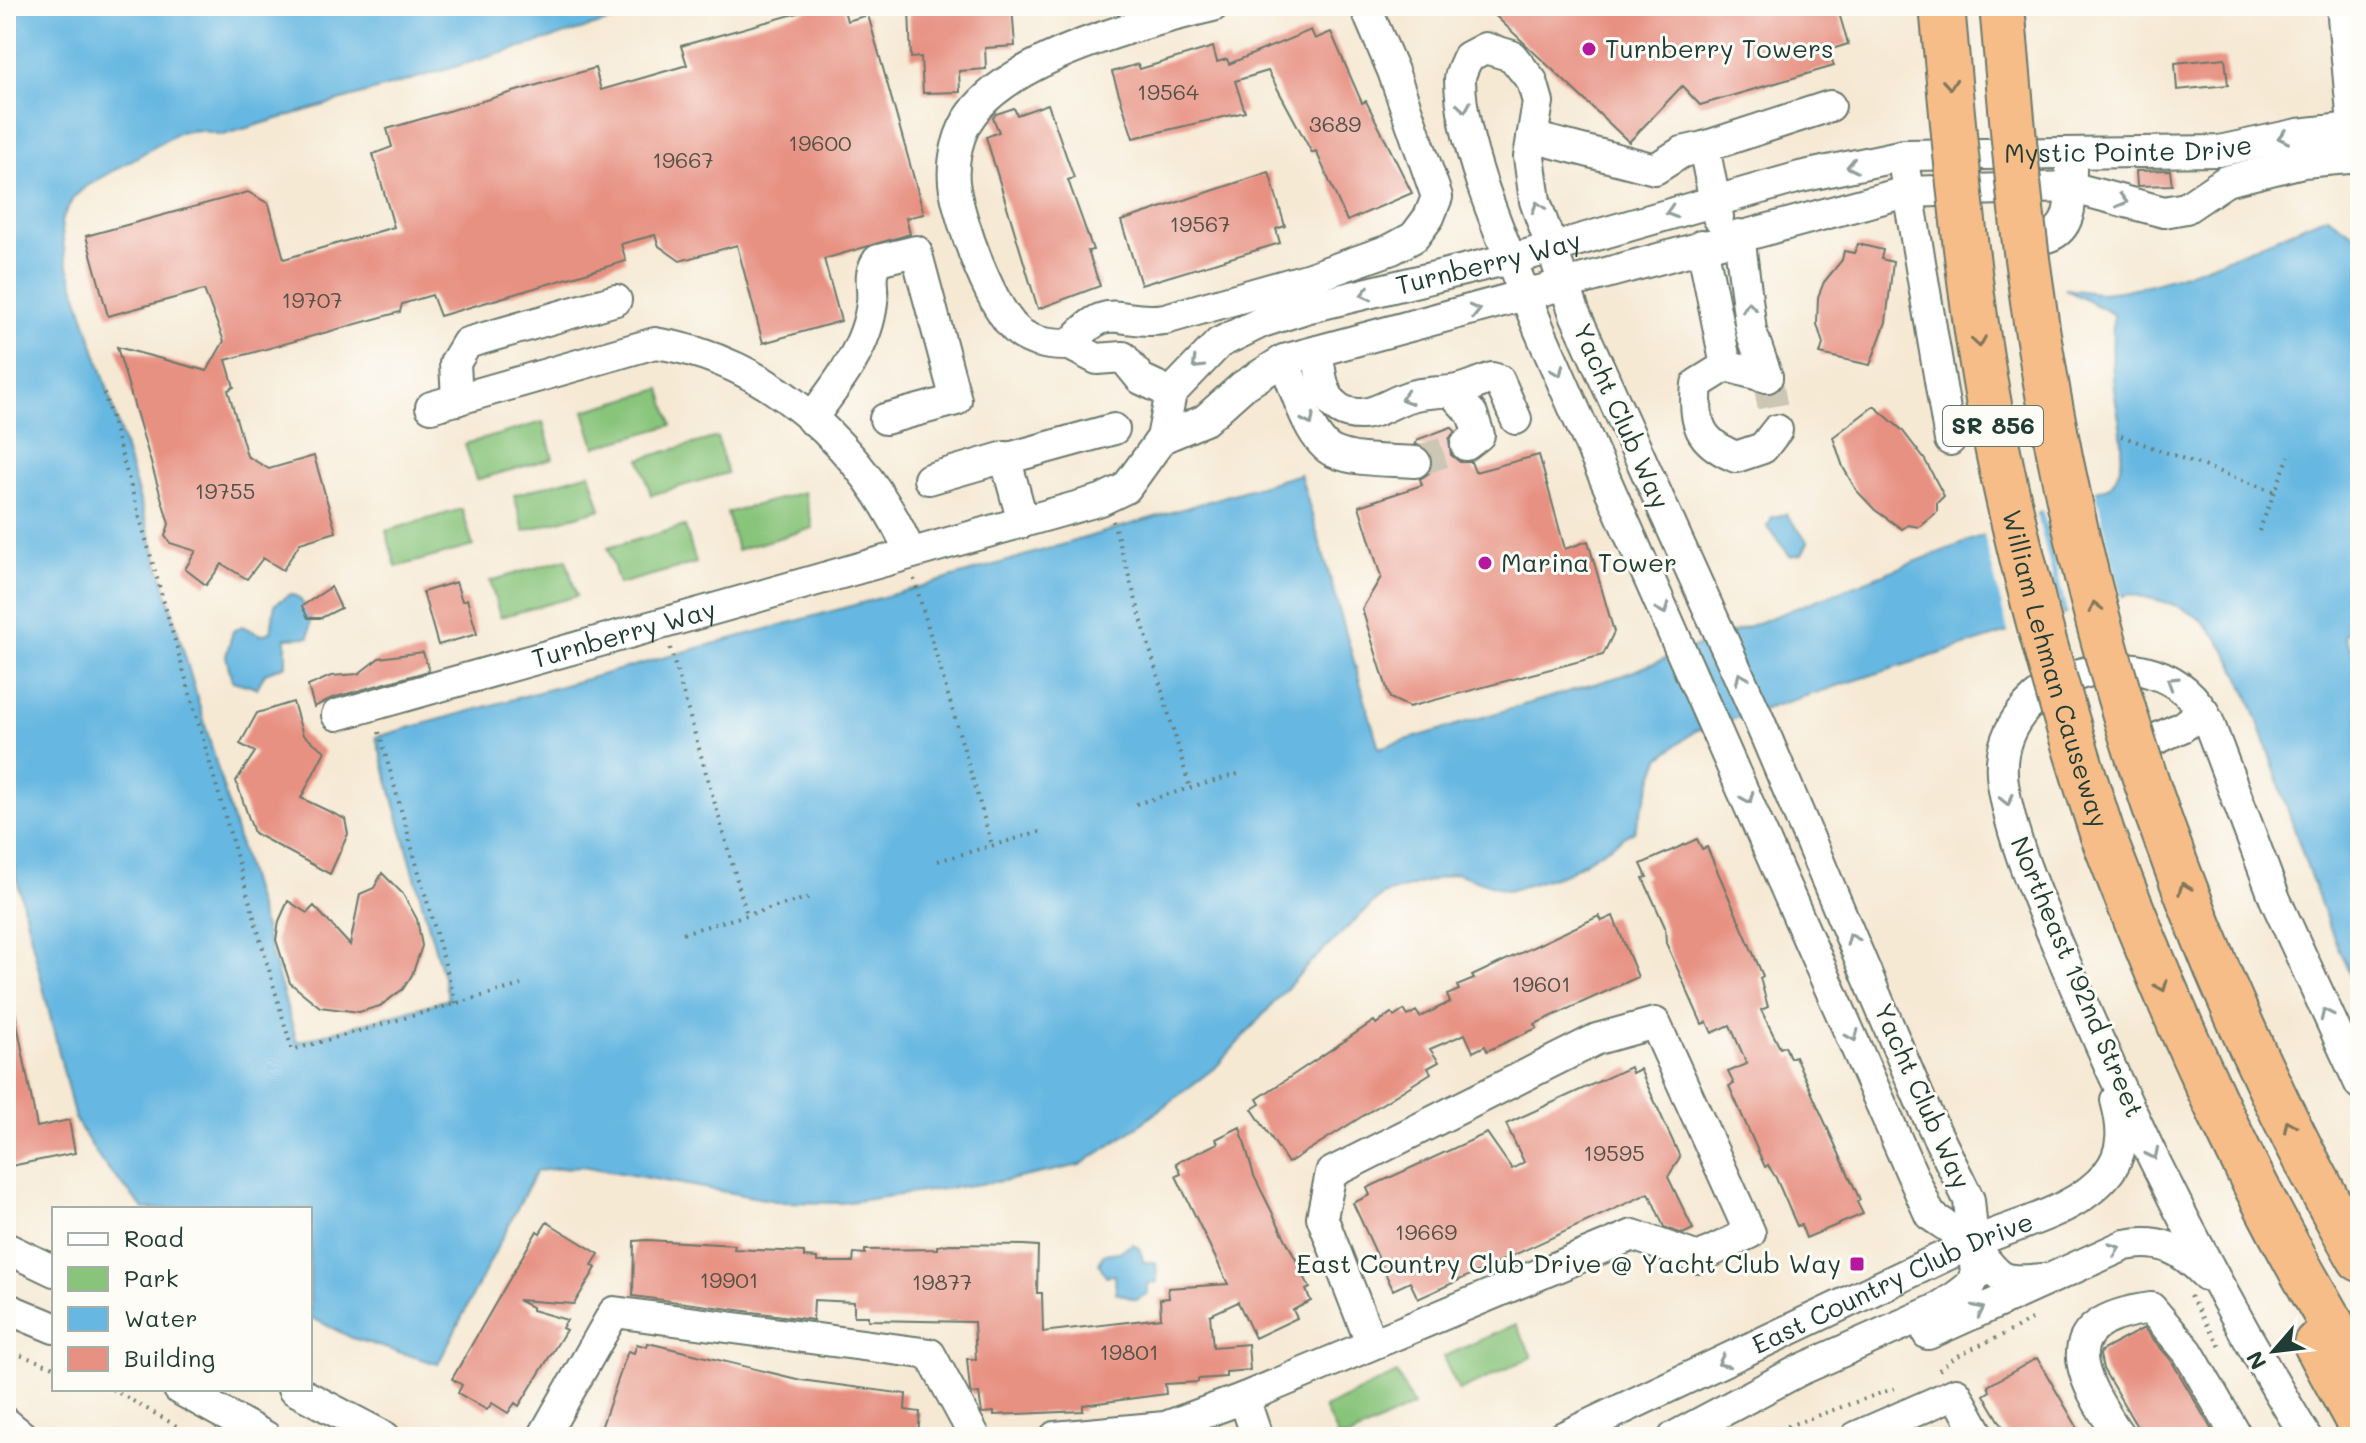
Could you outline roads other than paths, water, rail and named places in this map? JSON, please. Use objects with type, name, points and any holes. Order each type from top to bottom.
[{"type":"highway","name":"William Lehman Causeway","points":[[1942,6],[1967,253],[1992,420],[2036,620],[2103,836],[2185,1040],[2253,1181],[2360,1371]]},
{"type":"highway","name":"William Lehman Causeway","points":[[2002,6],[2026,254],[2052,416],[2101,630],[2158,816],[2231,1002],[2324,1196],[2360,1259]]},
{"type":"highway","points":[[2253,1181],[2321,1356],[2360,1425]]},
{"type":"highway","points":[[2324,1196],[2360,1241]]},
{"type":"street","points":[[1171,393],[1141,379],[1123,357],[1097,359],[1070,345],[1048,345],[1021,335],[988,292],[954,183],[959,137],[973,112],[1011,80],[1059,52],[1213,6]]},
{"type":"street","points":[[1070,345],[1086,325],[1105,315],[1125,315],[1142,322],[1165,319],[1310,278],[1392,249],[1414,237],[1429,217],[1437,197],[1393,71],[1365,6]]},
{"type":"street","points":[[2342,6],[2357,143]]},
{"type":"street","name":"Yacht Club Way","points":[[1485,48],[1512,56],[1532,81],[1538,102],[1529,157],[1535,201],[1564,286],[1758,718],[1920,1100],[1969,1200],[1971,1244],[1930,1215],[1527,297],[1487,195],[1464,112],[1460,76],[1468,57],[1485,48]]},
{"type":"street","points":[[1532,137],[1655,169],[1682,152],[1830,106]]},
{"type":"street","name":"Mystic Pointe Drive","points":[[1904,155],[2219,151],[2298,134],[2357,143]]},
{"type":"street","name":"Mystic Pointe Drive","points":[[1906,192],[2070,187],[2164,212],[2186,208],[2226,181],[2303,162],[2357,143]]},
{"type":"street","points":[[1704,147],[1721,240],[1726,366]]},
{"type":"street","points":[[2219,151],[2226,181]]},
{"type":"street","points":[[2047,237],[2060,231],[2067,220],[2073,152]]},
{"type":"street","points":[[1904,155],[1906,192],[1950,440]]},
{"type":"street","name":"Turnberry Way","points":[[337,715],[912,565],[1023,522],[1101,500],[1126,488],[1162,438],[1171,393],[1219,343],[1262,322],[1551,248],[1714,199],[1904,155]]},
{"type":"street","name":"Turnberry Way","points":[[1162,438],[1205,420],[1243,386],[1281,362],[1906,192]]},
{"type":"street","points":[[1721,240],[1767,377],[1726,366],[1697,384],[1694,415],[1712,447],[1742,469],[1777,430]]},
{"type":"street","points":[[811,419],[851,367],[873,303],[870,272],[878,260],[916,251],[956,400],[885,419]]},
{"type":"street","points":[[616,300],[467,343],[455,363],[444,404],[655,343],[693,348],[743,370],[836,440],[870,482],[897,523],[912,565]]},
{"type":"street","points":[[1262,322],[1311,426],[1335,453],[1415,462]]},
{"type":"street","points":[[1318,351],[1320,376],[1332,405],[1362,415],[1408,397],[1435,390],[1452,392],[1492,378],[1499,380],[1516,419]]},
{"type":"street","points":[[1452,392],[1472,414],[1479,435],[1466,445]]},
{"type":"street","points":[[1356,456],[1362,415]]},
{"type":"street","points":[[929,479],[1114,429]]},
{"type":"street","points":[[1005,459],[1023,522]]},
{"type":"street","name":"Northeast 192nd Street","points":[[2306,1437],[2231,1309],[2106,1059],[2016,834],[2003,785],[2004,746],[2017,716],[2034,699],[2070,678],[2102,669],[2130,667],[2154,672],[2185,690],[2203,711],[2275,899],[2360,1084]]},
{"type":"street","points":[[2143,745],[2182,727],[2203,711]]},
{"type":"street","points":[[1055,1437],[1197,1427],[1244,1398],[1633,1235],[1698,1258],[1750,1233],[1655,1023],[1597,1039],[1331,1173],[1322,1217],[1371,1343]]},
{"type":"street","name":"East Country Club Drive","points":[[1563,1437],[1971,1244],[2079,1198],[2113,1165],[2122,1130],[2106,1059]]},
{"type":"street","points":[[1705,1437],[2043,1279],[2125,1245],[2155,1242],[2172,1247],[2190,1259],[2231,1309]]},
{"type":"street","points":[[1971,1244],[1990,1269],[2009,1281],[2043,1279]]},
{"type":"street","points":[[1674,1437],[1800,1370],[1935,1310],[1957,1296],[1970,1286],[1976,1274],[1971,1244]]},
{"type":"street","points":[[6,1248],[52,1270]]},
{"type":"street","points":[[6,1308],[52,1327]]},
{"type":"street","points":[[2120,1437],[2084,1378],[2084,1345],[2096,1323],[2118,1312],[2151,1308],[2188,1352],[2237,1437]]},
{"type":"street","points":[[543,1437],[614,1312],[930,1354],[975,1437]]},
{"type":"street","points":[[183,1391],[266,1437]]},
{"type":"street","points":[[297,1391],[385,1437]]},
{"type":"street","points":[[1856,1437],[1956,1393],[1980,1437]]},
{"type":"street","points":[[1244,1398],[1257,1437]]},
{"type":"water","points":[[6,6],[662,6],[223,135],[199,130],[180,132],[84,188],[73,198],[61,221],[65,257],[107,387],[297,1042],[449,999],[376,737],[923,586],[1300,474],[1379,748],[1621,676],[2110,486],[2117,474],[2122,448],[2113,377],[2113,314],[2065,289],[2102,293],[2156,283],[2327,216],[2360,238],[2360,616],[2344,636],[2360,667],[2360,995],[2328,922],[2251,703],[2229,656],[2202,621],[2186,610],[2129,594],[1695,731],[1660,758],[1634,831],[1567,873],[1508,891],[1456,873],[1382,895],[1308,965],[1217,1066],[1133,1130],[1080,1165],[1009,1180],[841,1203],[781,1202],[582,1166],[536,1171],[438,1364],[352,1338],[312,1318],[312,1207],[142,1207],[101,1161],[75,1119],[6,834]]},
{"type":"water","points":[[1786,514],[1808,542],[1802,554],[1790,556],[1768,527],[1772,517]]},
{"type":"water","points":[[291,594],[298,597],[311,614],[309,637],[286,638],[286,665],[265,673],[257,688],[232,681],[226,656],[233,631],[242,626],[261,635],[271,632],[275,604]]},
{"type":"water","points":[[1133,1244],[1141,1250],[1143,1262],[1156,1262],[1157,1282],[1147,1284],[1148,1293],[1136,1300],[1116,1293],[1115,1275],[1106,1276],[1099,1264],[1104,1254],[1119,1252]]},
{"type":"tunnel","points":[[1767,377],[1777,430]]},
{"type":"tunnel","points":[[1415,462],[1466,445]]},
{"type":"place","name":"Turnberry Towers","points":[[1589,49]]},
{"type":"place","name":"Marina Tower","points":[[1485,563]]},
{"type":"place","name":"East Country Club Drive @ Yacht Club Way","points":[[1857,1264]]}]
